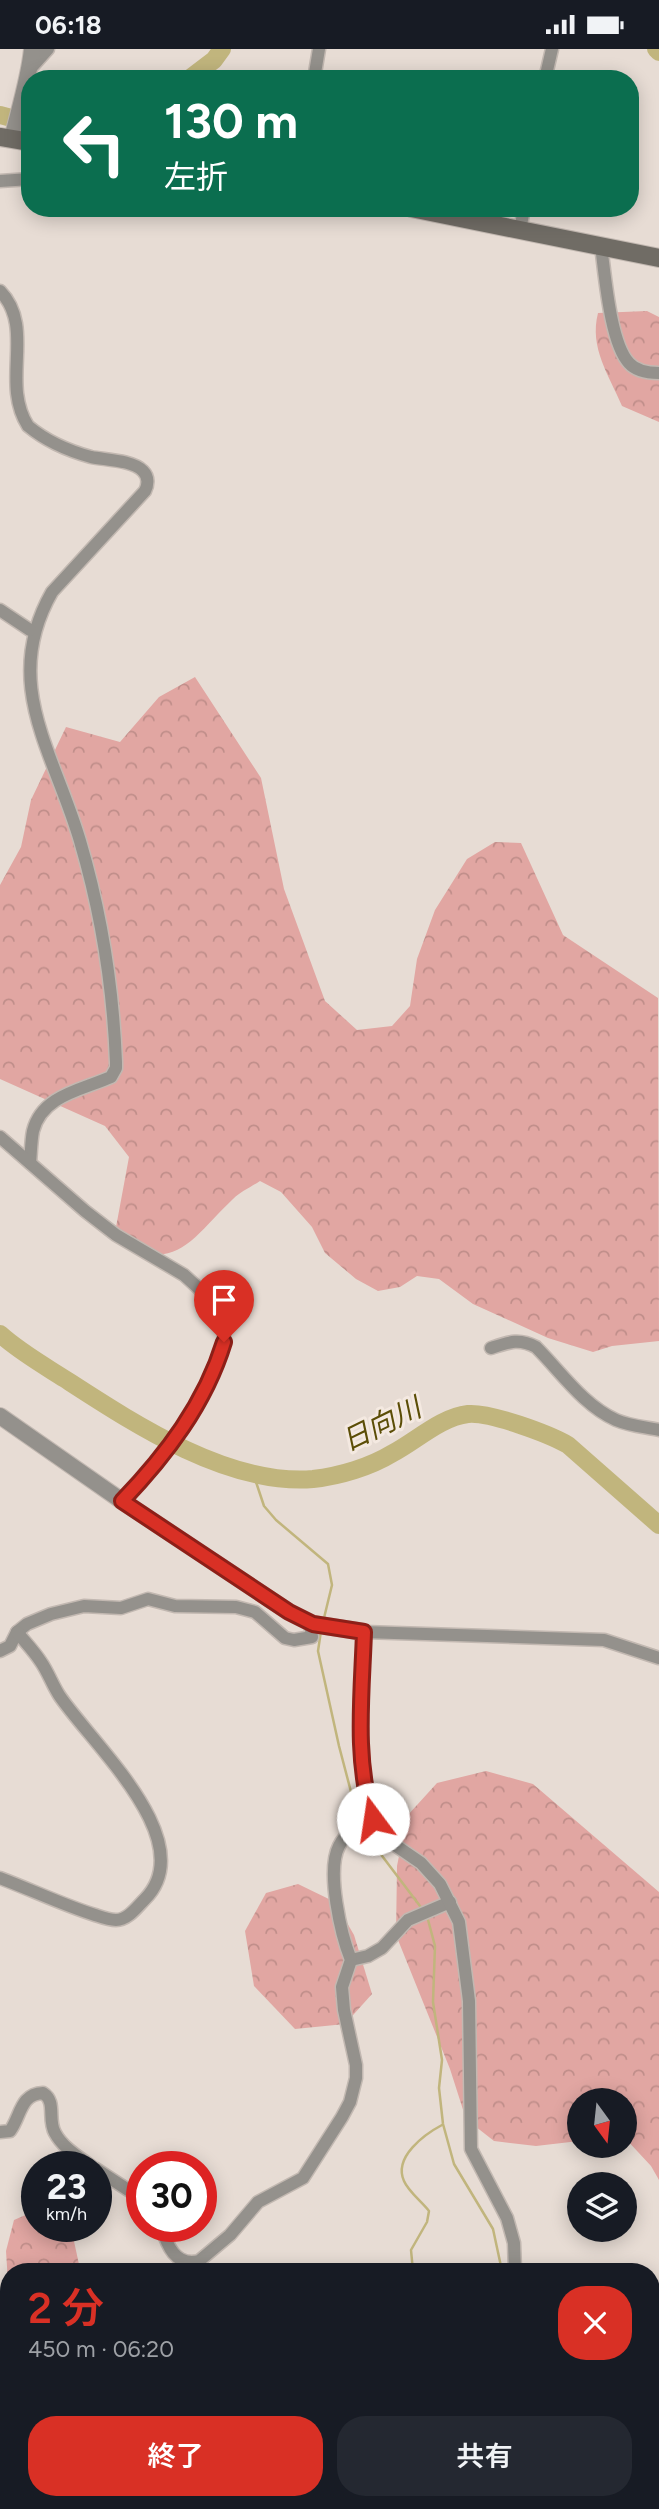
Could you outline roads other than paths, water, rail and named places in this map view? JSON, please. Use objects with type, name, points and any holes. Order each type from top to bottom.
[{"type":"main road","points":[[456,217],[659,258]]},
{"type":"street","points":[[30,69],[32,49]]},
{"type":"street","points":[[30,69],[48,49]]},
{"type":"street","points":[[316,70],[319,49]]},
{"type":"street","points":[[547,70],[552,49]]},
{"type":"street","points":[[14,138],[21,101]]},
{"type":"street","points":[[0,181],[21,180]]},
{"type":"street","points":[[520,230],[522,217]]},
{"type":"street","points":[[601,246],[613,323],[622,354],[634,367],[659,373]]},
{"type":"street","points":[[0,291],[7,298],[13,318],[5,386],[7,396],[26,425],[58,445],[90,457],[136,467],[143,471],[148,484],[145,491],[52,592],[39,610],[30,630],[23,665],[23,682],[31,716],[52,774],[69,810],[91,881],[110,986],[116,1062],[111,1077],[53,1101],[40,1112],[32,1134],[30,1163]]},
{"type":"street","points":[[0,610],[30,630]]},
{"type":"street","points":[[0,1137],[62,1193],[117,1235],[184,1275],[206,1295],[218,1312],[224,1336],[220,1355],[203,1393],[182,1429],[155,1466],[122,1501]]},
{"type":"street","points":[[491,1348],[512,1341],[522,1340],[529,1343],[599,1410],[627,1424],[659,1430]]},
{"type":"street","points":[[0,1416],[289,1612],[316,1624],[364,1632],[604,1640],[659,1658]]},
{"type":"street","points":[[0,1651],[10,1646],[17,1633],[27,1624],[51,1614],[84,1607],[121,1608],[148,1599],[175,1606],[236,1607],[255,1612],[285,1638],[295,1640],[312,1637],[316,1624]]},
{"type":"street","points":[[364,1632],[361,1759],[367,1800],[373,1819],[389,1841],[431,1873],[450,1902],[459,1922],[469,2001],[471,2149],[507,2218],[514,2243],[515,2263]]},
{"type":"street","points":[[0,1878],[83,1911],[116,1920],[127,1917],[151,1893],[159,1881],[162,1867],[156,1835],[135,1796],[107,1753],[59,1695],[41,1662],[17,1633]]},
{"type":"street","points":[[165,2242],[180,2260],[193,2263],[199,2261],[230,2235],[258,2202],[297,2183],[309,2171],[350,2102],[356,2065],[342,1987],[351,1960],[343,1942],[334,1865],[338,1847],[343,1839],[358,1826],[373,1819]]},
{"type":"street","points":[[351,1960],[368,1956],[382,1948],[408,1920],[450,1902]]},
{"type":"street","points":[[0,2132],[10,2131],[22,2103],[30,2095],[43,2092],[52,2104],[51,2121],[58,2138],[72,2151]]},
{"type":"waterway","points":[[201,70],[214,60],[222,49]]},
{"type":"waterway","points":[[656,49],[659,52]]},
{"type":"waterway","points":[[0,115],[21,121]]},
{"type":"waterway","name":"日向川","points":[[0,1334],[32,1358],[151,1432],[215,1462],[248,1473],[281,1479],[313,1479],[344,1473],[384,1458],[448,1420],[478,1414],[519,1425],[568,1445],[659,1525]]},
{"type":"waterway","points":[[253,1473],[264,1506],[276,1520],[328,1564],[332,1585],[324,1618]]},
{"type":"waterway","points":[[321,1631],[318,1651],[339,1746],[355,1807],[361,1818]]},
{"type":"waterway","points":[[365,1827],[370,1840],[423,1910]]},
{"type":"waterway","points":[[427,1916],[435,1946],[433,2002],[442,2060],[439,2088],[443,2124],[454,2164],[493,2229],[500,2263]]},
{"type":"waterway","points":[[412,2263],[411,2250],[427,2222],[429,2211],[406,2185],[402,2172],[403,2163],[420,2140],[442,2125]]}]
